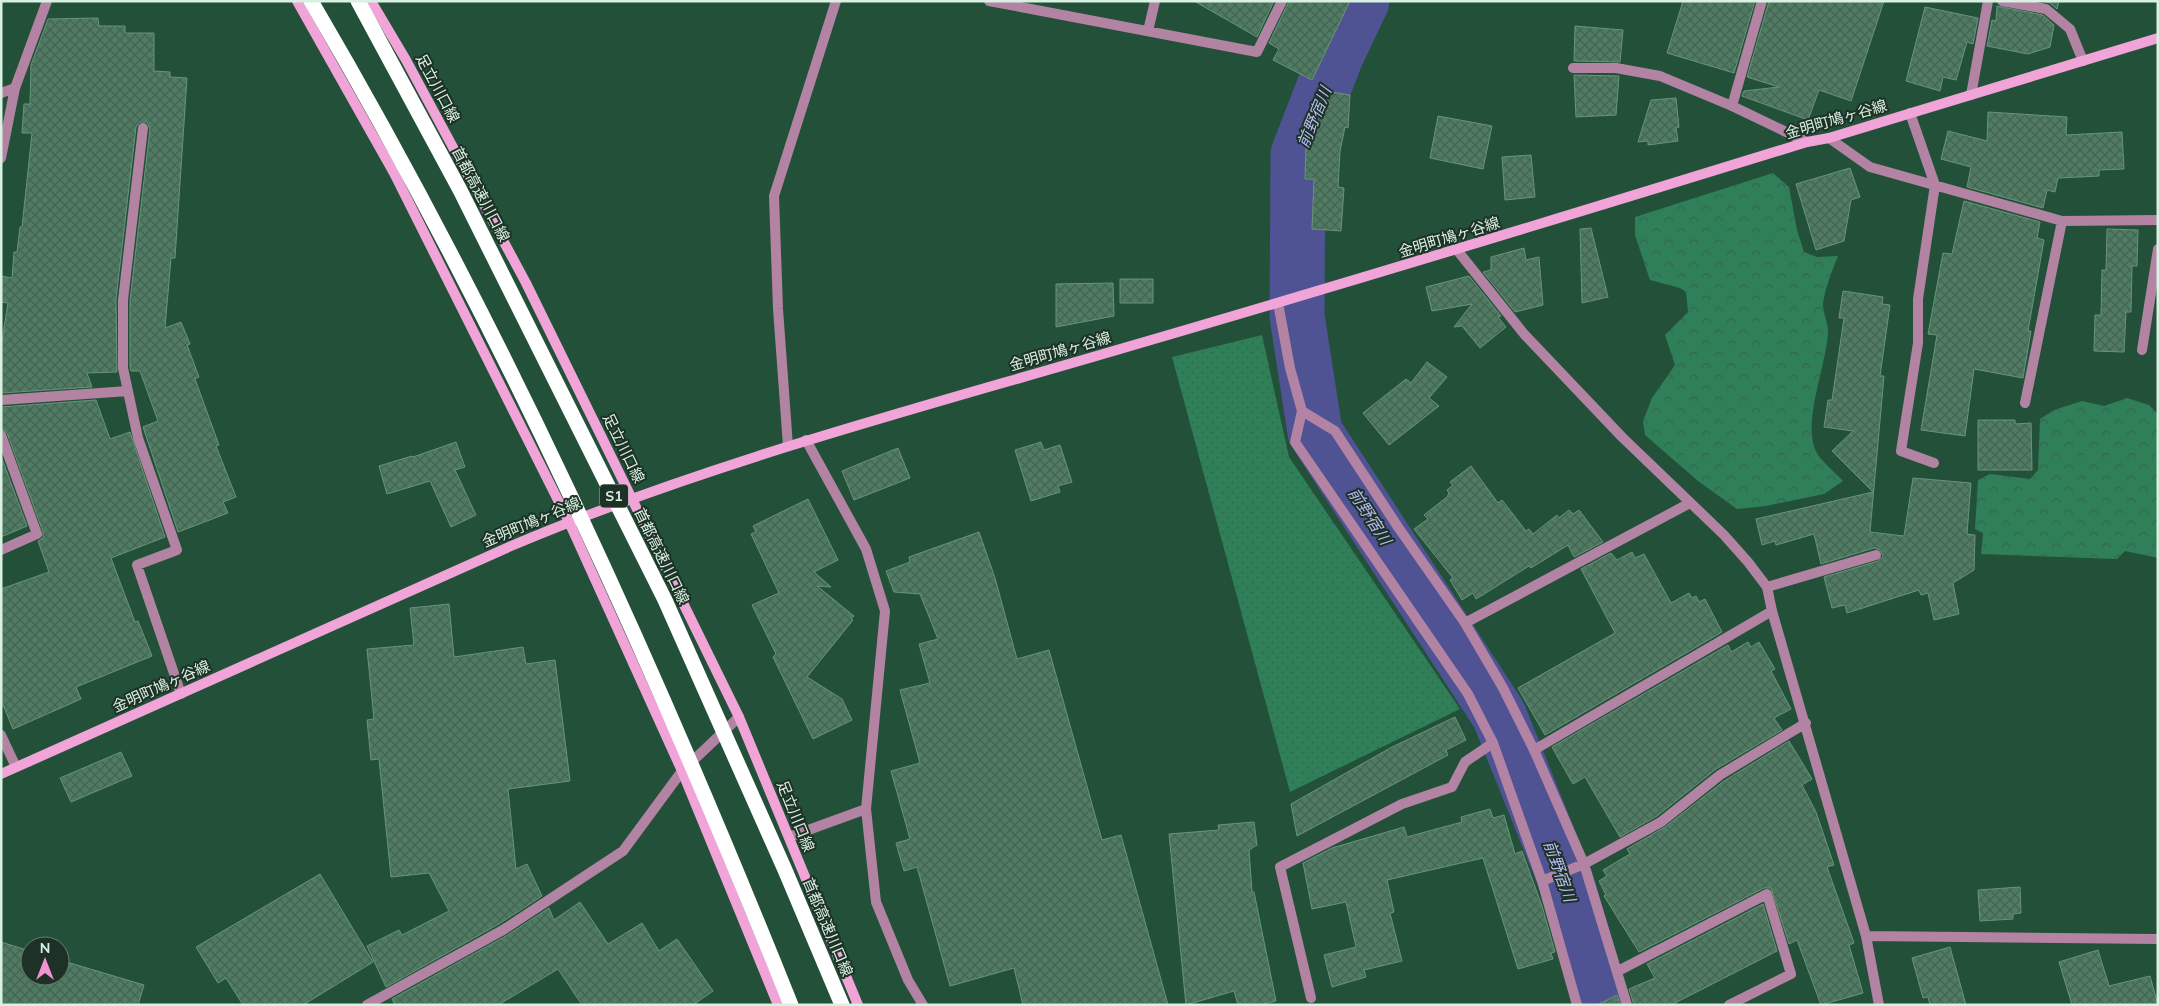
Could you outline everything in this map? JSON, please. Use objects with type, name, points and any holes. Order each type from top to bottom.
[{"type":"highway","points":[[311,1],[356,78],[504,358],[630,625],[739,876],[791,1005]]},
{"type":"highway","name":"首都高速川口線","points":[[358,1],[464,199],[665,600],[785,870],[842,1005]]},
{"type":"main road","points":[[297,1],[394,174],[569,522],[682,772],[778,1005]]},
{"type":"main road","name":"足立川口線","points":[[371,1],[406,60],[521,275],[739,717],[858,1005]]},
{"type":"main road","name":"金明町鳩ヶ谷線","points":[[1,774],[569,522],[632,498],[806,440],[1407,265],[1806,142],[1829,138],[2158,38]]},
{"type":"street","points":[[1,158],[15,88],[46,1]]},
{"type":"street","points":[[788,446],[778,309],[774,196],[836,1]]},
{"type":"street","points":[[989,1],[1257,52],[1282,1]]},
{"type":"street","points":[[1148,31],[1155,1]]},
{"type":"street","points":[[1732,106],[1762,1]]},
{"type":"street","points":[[1971,95],[1988,1]]},
{"type":"street","points":[[2002,1],[2046,9],[2070,29],[2083,61]]},
{"type":"street","points":[[1573,68],[1616,68],[1660,76],[1732,106],[1806,142]]},
{"type":"street","points":[[1,93],[15,88]]},
{"type":"street","points":[[1910,113],[1935,185],[1918,299],[1918,343],[1901,451],[1934,463]]},
{"type":"street","points":[[143,128],[123,300],[123,368],[138,438],[177,550],[137,565],[181,694]]},
{"type":"street","points":[[1829,138],[1870,167],[2062,221],[2158,220]]},
{"type":"street","points":[[2025,403],[2062,221]]},
{"type":"street","points":[[2142,350],[2158,249]]},
{"type":"street","points":[[1456,250],[1524,334],[1622,437],[1724,535],[1766,587],[1866,936],[1879,1005]]},
{"type":"street","points":[[1279,303],[1290,368],[1302,411],[1296,442],[1468,694],[1493,743],[1542,881],[1577,1005]]},
{"type":"street","points":[[1,400],[128,391]]},
{"type":"street","points":[[1302,411],[1335,431],[1398,527],[1465,623],[1503,688],[1534,750],[1584,864],[1627,1005]]},
{"type":"street","points":[[1,435],[37,534],[1,550]]},
{"type":"street","points":[[806,440],[866,549],[885,611],[866,809],[876,902],[908,980],[922,1005]]},
{"type":"street","points":[[1465,623],[1690,503]]},
{"type":"street","points":[[1766,587],[1876,555]]},
{"type":"street","points":[[1534,750],[1772,612]]},
{"type":"street","points":[[367,1005],[503,930],[623,851],[682,772],[739,717]]},
{"type":"street","points":[[1542,881],[1584,864],[1661,822],[1720,775],[1806,723]]},
{"type":"street","points":[[1,735],[16,767]]},
{"type":"street","points":[[1311,998],[1280,867],[1402,804],[1452,787],[1465,762],[1493,743]]},
{"type":"street","points":[[788,837],[866,809]]},
{"type":"street","points":[[1618,971],[1767,894],[1791,974],[1730,1005]]},
{"type":"street","points":[[1866,936],[2158,939]]},
{"type":"green space","points":[[1773,173],[1789,187],[1797,230],[1804,252],[1817,257],[1838,256],[1827,286],[1823,304],[1828,331],[1827,344],[1814,408],[1812,437],[1815,449],[1820,457],[1843,481],[1824,494],[1766,506],[1737,509],[1698,481],[1645,435],[1643,421],[1652,398],[1675,365],[1665,335],[1688,312],[1686,292],[1680,288],[1650,280],[1635,235],[1635,217]]},
{"type":"green space","points":[[1262,335],[1289,457],[1460,709],[1290,792],[1172,357]]},
{"type":"green space","points":[[2127,398],[2149,405],[2158,414],[2158,558],[2125,551],[2117,559],[1981,554],[1983,533],[1975,529],[1978,480],[1990,474],[2030,479],[2038,470],[2040,419],[2054,410],[2082,401],[2104,406]]},
{"type":"building","points":[[1194,1],[1274,1],[1257,37]]},
{"type":"building","points":[[1289,1],[1350,1],[1312,80],[1273,60],[1279,49],[1269,43]]},
{"type":"building","points":[[1683,1],[1755,1],[1734,73],[1667,53]]},
{"type":"building","points":[[1769,1],[1884,1],[1851,101],[1819,90],[1808,120],[1742,96],[1744,91],[1779,87],[1747,77]]},
{"type":"building","points":[[2042,1],[2059,1],[2057,9],[2050,3]]},
{"type":"building","points":[[1997,6],[2043,15],[2054,25],[2050,47],[2028,54],[1987,46],[1992,20],[1996,21]]},
{"type":"building","points":[[1925,7],[1978,18],[1973,44],[1967,42],[1956,80],[1943,77],[1940,91],[1906,81]]},
{"type":"building","points":[[98,18],[99,26],[125,26],[125,33],[154,33],[154,71],[170,72],[170,77],[187,78],[175,258],[171,258],[165,328],[181,322],[190,344],[187,345],[199,377],[195,379],[219,445],[216,446],[236,497],[223,502],[228,513],[178,532],[143,427],[158,421],[140,371],[131,371],[130,367],[130,300],[150,129],[147,122],[140,122],[136,127],[116,299],[117,372],[87,373],[92,387],[1,393],[1,347],[8,303],[1,302],[1,276],[12,278],[14,252],[17,252],[20,227],[22,227],[32,133],[22,133],[24,104],[30,104],[31,65],[48,19]]},
{"type":"building","points":[[1575,26],[1623,30],[1620,62],[1574,61]]},
{"type":"building","points":[[1574,75],[1619,76],[1616,115],[1576,117]]},
{"type":"building","points":[[1326,91],[1350,95],[1348,128],[1345,127],[1340,151],[1338,187],[1344,188],[1341,231],[1312,229],[1314,179],[1305,179],[1306,148],[1312,148],[1312,124]]},
{"type":"building","points":[[1676,98],[1679,127],[1676,128],[1678,141],[1648,145],[1648,141],[1638,142],[1651,100]]},
{"type":"building","points":[[1988,112],[2067,117],[2066,135],[2122,132],[2124,169],[2099,170],[2099,176],[2058,178],[2055,192],[2047,190],[2043,208],[1967,187],[1971,167],[1941,159],[1948,131],[1987,141]]},
{"type":"building","points":[[1438,116],[1492,126],[1483,169],[1430,158]]},
{"type":"building","points":[[1531,155],[1535,197],[1505,200],[1502,157]]},
{"type":"building","points":[[1850,168],[1860,197],[1851,200],[1844,241],[1816,250],[1796,184]]},
{"type":"building","points":[[1964,201],[2040,222],[2037,238],[2044,240],[2028,331],[2031,331],[2023,378],[1974,369],[1965,436],[1921,430],[1937,335],[1928,334],[1943,253],[1952,254]]},
{"type":"building","points":[[1591,228],[1608,297],[1582,303],[1580,229]]},
{"type":"building","points":[[2107,229],[2138,230],[2137,266],[2132,266],[2131,312],[2126,312],[2124,352],[2094,351],[2095,315],[2101,315],[2102,270],[2106,270]]},
{"type":"building","points":[[1524,248],[1526,260],[1539,257],[1543,305],[1515,312],[1483,272],[1491,270],[1491,257]]},
{"type":"building","points":[[1469,276],[1501,316],[1498,317],[1506,327],[1480,348],[1462,326],[1454,327],[1472,304],[1432,311],[1426,287]]},
{"type":"building","points":[[1120,279],[1153,279],[1153,303],[1120,303]]},
{"type":"building","points":[[1113,283],[1114,316],[1056,327],[1056,284]]},
{"type":"building","points":[[1843,291],[1883,297],[1882,304],[1890,305],[1880,376],[1884,376],[1870,532],[1904,536],[1913,478],[1971,483],[1967,534],[1975,535],[1974,570],[1953,583],[1959,614],[1934,620],[1928,593],[1921,595],[1919,590],[1847,613],[1845,605],[1832,608],[1824,577],[1878,561],[1883,556],[1880,550],[1874,548],[1821,564],[1814,534],[1776,545],[1775,541],[1762,545],[1756,519],[1873,492],[1832,451],[1853,431],[1824,427],[1828,400],[1832,400],[1844,318],[1839,318]]},
{"type":"building","points":[[1427,362],[1447,377],[1429,398],[1439,406],[1389,445],[1363,413],[1406,379],[1411,383]]},
{"type":"building","points":[[96,400],[110,439],[130,432],[165,537],[111,558],[135,622],[138,621],[152,656],[76,687],[81,699],[13,729],[1,700],[1,589],[49,572],[38,541],[43,538],[43,532],[7,433],[1,428],[1,407]]},
{"type":"building","points":[[1978,420],[2015,420],[2015,424],[2031,423],[2032,470],[1978,470]]},
{"type":"building","points":[[456,442],[465,467],[455,470],[476,515],[451,527],[430,481],[387,494],[379,466],[413,457]]},
{"type":"building","points":[[1041,442],[1044,450],[1060,445],[1072,482],[1058,486],[1060,492],[1031,501],[1015,450]]},
{"type":"building","points":[[898,448],[910,478],[854,500],[842,471]]},
{"type":"building","points":[[1,456],[27,526],[1,537]]},
{"type":"building","points":[[1471,466],[1498,503],[1502,500],[1526,531],[1529,529],[1533,534],[1557,515],[1559,518],[1569,510],[1573,514],[1579,510],[1603,542],[1574,557],[1568,545],[1531,568],[1529,566],[1476,599],[1473,593],[1462,600],[1450,580],[1453,578],[1414,529],[1428,519],[1424,515],[1447,497],[1449,493],[1447,490],[1453,485],[1450,482]]},
{"type":"building","points":[[808,499],[838,560],[814,572],[831,587],[817,586],[854,616],[851,619],[853,620],[807,677],[842,699],[852,720],[813,739],[773,657],[776,654],[752,605],[779,593],[751,534],[756,532],[753,526]]},
{"type":"building","points":[[979,532],[995,578],[1017,659],[1049,650],[1102,840],[1121,835],[1168,1005],[1023,1005],[1014,968],[950,986],[917,867],[904,871],[896,843],[910,839],[891,771],[920,763],[900,690],[930,683],[919,644],[938,639],[920,594],[894,592],[886,571],[910,562],[909,557]]},
{"type":"building","points":[[1632,552],[1635,558],[1644,554],[1671,603],[1689,593],[1692,598],[1696,596],[1699,602],[1705,599],[1722,632],[1545,735],[1518,688],[1615,633],[1581,569],[1611,553],[1617,560]]},
{"type":"building","points":[[449,604],[454,657],[523,647],[526,664],[555,660],[570,781],[508,789],[516,869],[527,864],[542,896],[499,924],[386,987],[367,946],[399,930],[402,935],[449,911],[429,873],[391,877],[379,759],[371,760],[367,720],[374,719],[367,649],[414,645],[410,608]]},
{"type":"building","points":[[1748,642],[1751,647],[1759,642],[1775,669],[1771,671],[1791,709],[1774,718],[1782,730],[1716,769],[1657,816],[1620,837],[1585,777],[1573,784],[1552,747],[1728,645],[1731,652]]},
{"type":"building","points":[[1455,717],[1466,740],[1446,750],[1448,755],[1297,836],[1291,804],[1392,747]]},
{"type":"building","points":[[1789,741],[1812,779],[1802,785],[1816,812],[1834,865],[1827,867],[1854,943],[1849,945],[1863,993],[1821,1005],[1797,940],[1789,944],[1771,888],[1764,888],[1639,952],[1604,896],[1606,895],[1599,881],[1607,876],[1603,870],[1630,854],[1627,849],[1665,827],[1724,781]]},
{"type":"building","points":[[121,752],[132,776],[71,802],[60,778]]},
{"type":"building","points":[[1490,809],[1493,818],[1504,815],[1515,854],[1522,851],[1542,906],[1555,952],[1551,953],[1553,959],[1518,969],[1483,858],[1387,880],[1394,912],[1390,913],[1402,961],[1364,970],[1366,977],[1332,987],[1324,955],[1356,947],[1346,902],[1312,909],[1303,863],[1332,848],[1404,827],[1407,837],[1462,822],[1461,817]]},
{"type":"building","points":[[1254,822],[1257,845],[1249,850],[1252,892],[1254,892],[1276,1001],[1260,1005],[1238,1005],[1234,991],[1186,1005],[1169,834],[1219,830],[1218,825]]},
{"type":"building","points":[[320,874],[373,962],[303,1005],[243,1005],[226,978],[218,983],[196,947]]},
{"type":"building","points":[[2020,887],[2021,913],[2013,914],[2013,919],[1980,921],[1978,890]]},
{"type":"building","points":[[580,902],[608,944],[642,923],[659,951],[677,939],[713,991],[693,1005],[582,1005],[558,969],[498,1005],[395,1005],[392,999],[506,936],[549,908],[554,920]]},
{"type":"building","points":[[1763,904],[1777,951],[1671,1005],[1634,1005],[1629,989],[1655,978],[1647,964]]},
{"type":"building","points":[[1,942],[20,948],[20,986],[70,986],[70,963],[144,985],[138,1005],[1,1005]]},
{"type":"building","points":[[1950,947],[1966,1005],[1930,1005],[1928,997],[1923,998],[1912,958]]},
{"type":"building","points":[[2098,950],[2109,986],[2150,976],[2158,1005],[2072,1005],[2059,962]]},
{"type":"building","points":[[1617,995],[1620,1005],[1597,1005]]},
{"type":"waterway","name":"前野宿川","points":[[1362,1],[1336,56],[1298,154],[1297,316],[1315,432],[1499,715],[1567,884],[1603,1005]]}]
